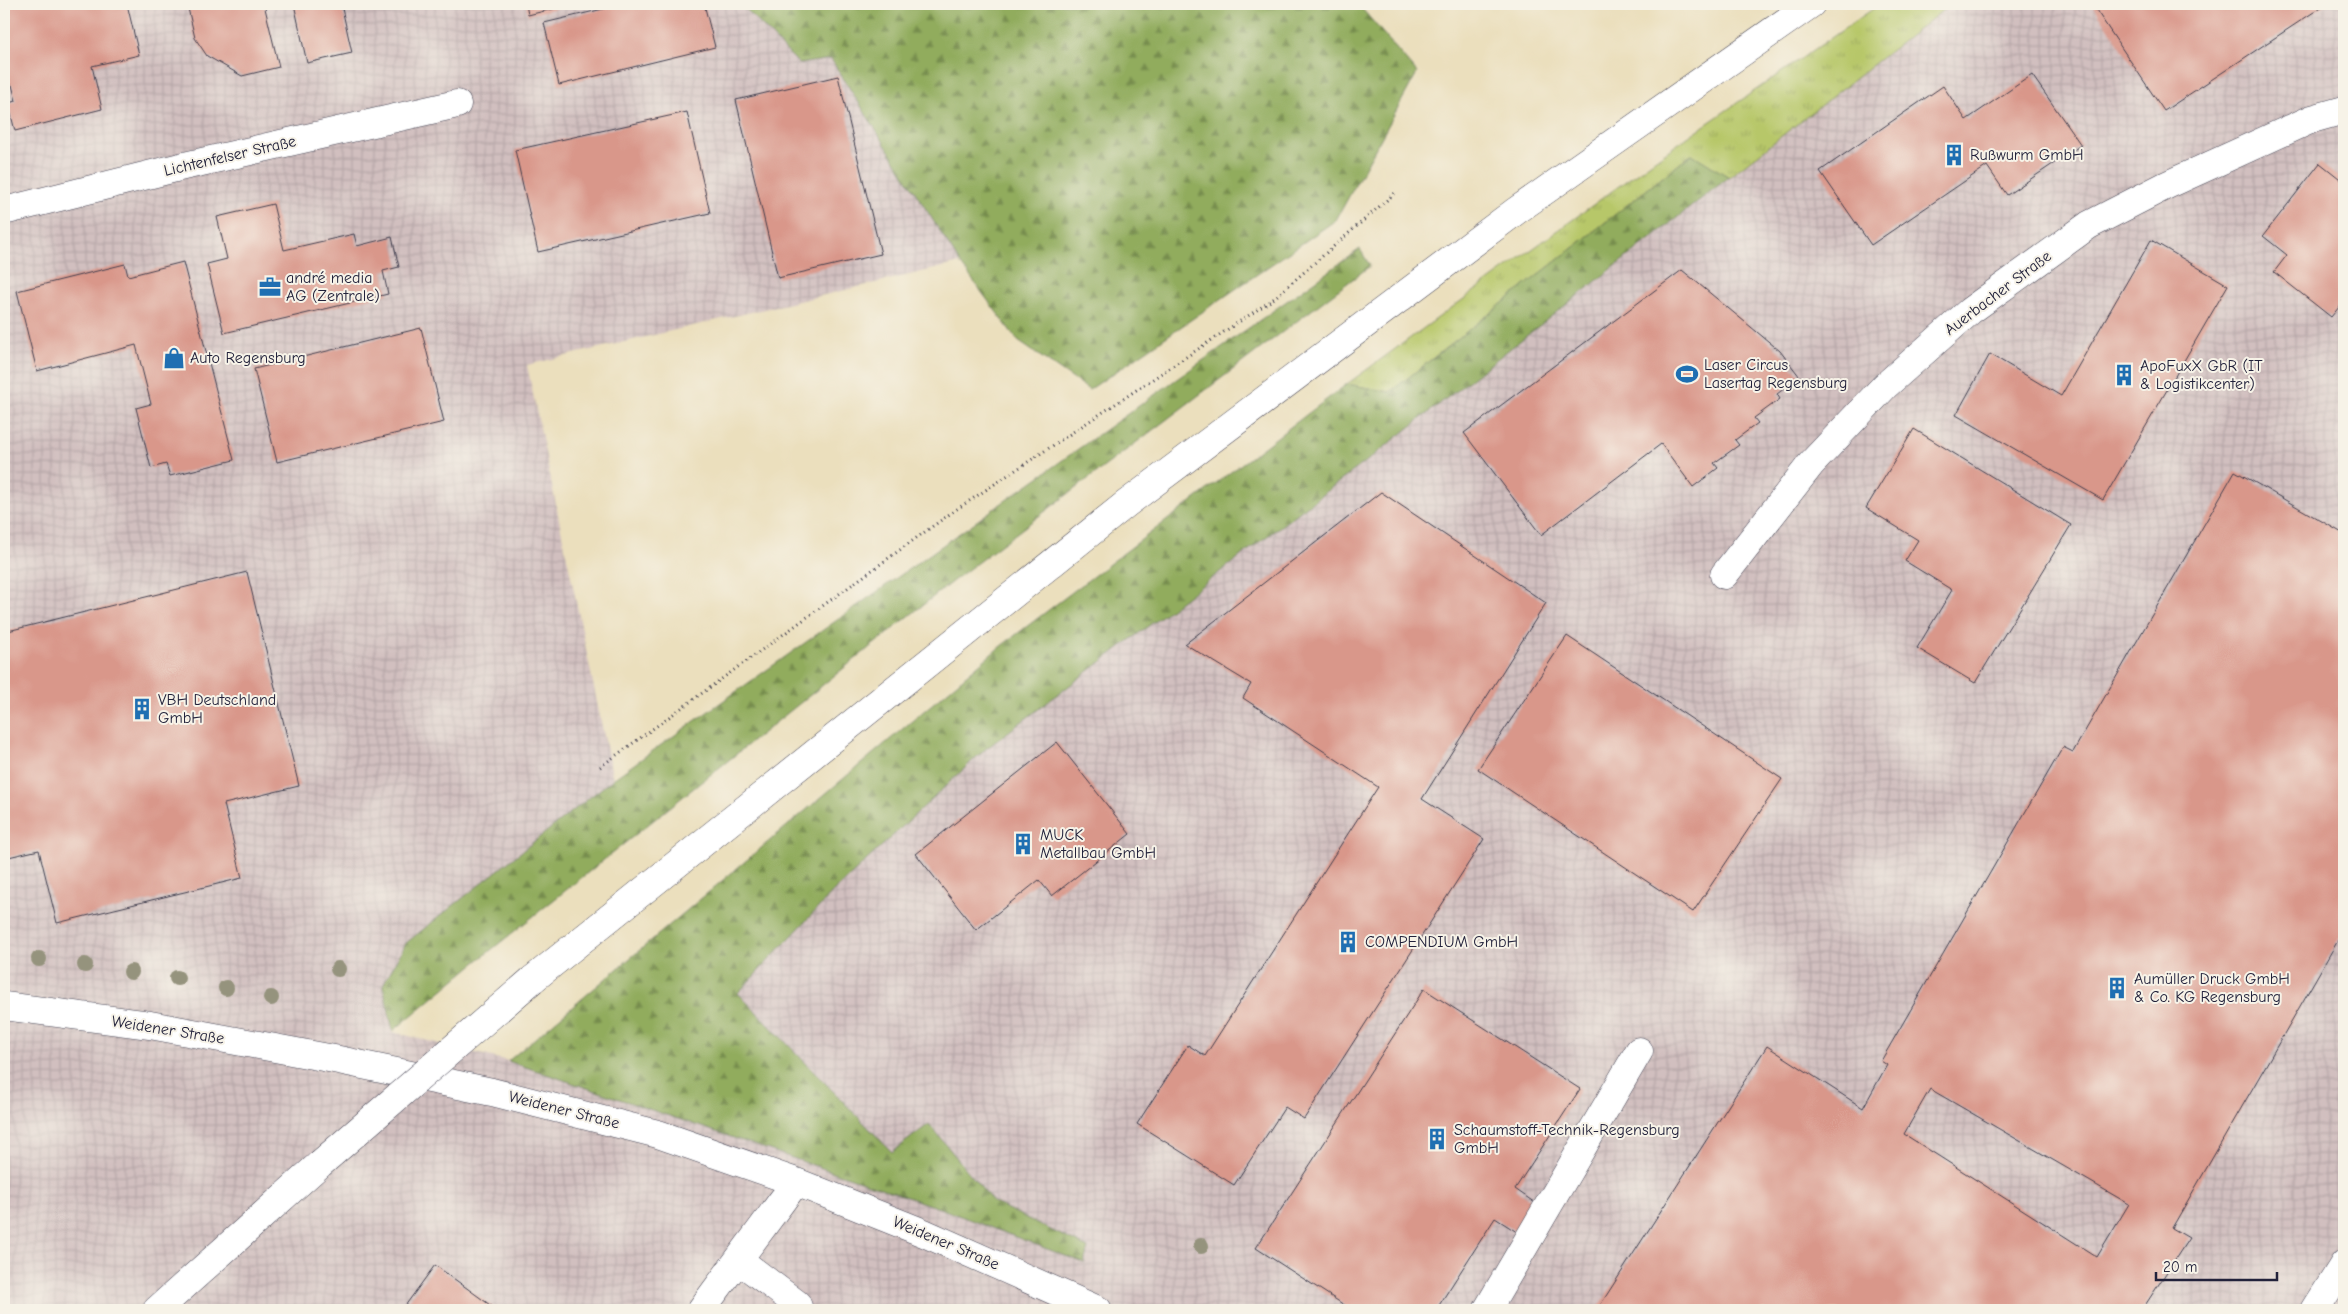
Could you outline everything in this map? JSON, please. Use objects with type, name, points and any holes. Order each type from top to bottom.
[{"type":"main road","points":[[157,1310],[320,1164],[532,980],[1126,504],[1516,211],[1811,4]]},
{"type":"main road","name":"Lichtenfelser Straße","points":[[4,211],[184,166],[457,104]]},
{"type":"main road","name":"Auerbacher Straße","points":[[1724,575],[1811,464],[1884,386],[1970,311],[2089,226],[2166,185],[2302,124],[2344,110]]},
{"type":"main road","name":"Weidener Straße","points":[[4,1006],[150,1025],[334,1058],[492,1092],[658,1134],[796,1182],[924,1233],[1098,1310]]},
{"type":"main road","points":[[1487,1310],[1639,1051]]},
{"type":"main road","points":[[702,1310],[796,1182]]},
{"type":"main road","points":[[739,1260],[797,1304],[799,1310]]},
{"type":"main road","points":[[2315,1310],[2344,1264]]},
{"type":"path","points":[[600,767],[951,513],[1272,300],[1395,192]]},
{"type":"shaded area","points":[[4,4],[741,4],[799,64],[831,59],[960,263],[527,365],[613,779],[406,943],[383,985],[393,1032],[508,1061],[942,1209],[1084,1263],[1088,1248],[993,1202],[929,1125],[892,1152],[737,994],[834,891],[983,751],[1368,460],[1951,4],[2344,4],[2344,1310],[4,1310]]},
{"type":"green space","points":[[741,4],[1358,4],[1417,73],[1336,220],[1089,390],[1018,341],[960,263],[831,59],[799,64]]},
{"type":"green space","points":[[1880,4],[1951,4],[1729,177],[1692,154],[1390,392],[1347,384],[1656,159]]},
{"type":"green space","points":[[1692,154],[1729,177],[1368,460],[983,751],[834,891],[738,993],[892,1152],[929,1124],[993,1202],[1088,1248],[1084,1263],[942,1209],[508,1061],[1001,646],[1347,384],[1390,392]]},
{"type":"green space","points":[[1360,249],[1370,266],[953,581],[471,966],[393,1031],[383,985],[406,943],[613,779]]},
{"type":"building","points":[[4,4],[127,4],[139,55],[92,66],[102,109],[15,131],[8,103],[16,101],[12,85],[4,87]]},
{"type":"building","points":[[187,4],[264,4],[279,67],[242,76],[207,56],[195,38]]},
{"type":"building","points":[[294,4],[341,4],[352,53],[307,63]]},
{"type":"building","points":[[526,4],[573,4],[528,15]]},
{"type":"building","points":[[624,4],[704,4],[715,47],[559,85],[544,23]]},
{"type":"building","points":[[2092,4],[2326,4],[2164,111]]},
{"type":"building","name":"Rußwurm GmbH","points":[[2032,75],[2081,145],[2007,195],[1987,166],[1871,245],[1820,171],[1943,86],[1966,120]]},
{"type":"building","points":[[838,76],[881,254],[778,278],[736,100]]},
{"type":"building","points":[[687,112],[710,213],[538,252],[515,150]]},
{"type":"building","points":[[2320,163],[2344,182],[2344,301],[2331,317],[2274,272],[2287,255],[2263,236]]},
{"type":"building","points":[[273,204],[284,250],[354,234],[357,246],[392,237],[399,267],[383,271],[388,294],[224,333],[207,264],[227,259],[217,217]]},
{"type":"building","name":"ApoFuxX GbR (IT & Logistikcenter)","points":[[2151,240],[2228,285],[2103,500],[1956,415],[1990,354],[2061,396]]},
{"type":"building","name":"Auto Regensburg","points":[[183,262],[234,460],[170,476],[166,464],[151,468],[136,408],[151,404],[136,345],[37,371],[17,291],[125,264],[128,276]]},
{"type":"building","points":[[1682,270],[1780,351],[1800,377],[1777,394],[1780,399],[1754,418],[1758,423],[1735,440],[1739,445],[1714,463],[1718,468],[1693,487],[1661,444],[1541,535],[1464,433]]},
{"type":"building","points":[[421,328],[444,422],[277,462],[254,369]]},
{"type":"building","points":[[1914,429],[2071,525],[1975,683],[1917,648],[1952,590],[1905,561],[1918,540],[1866,508]]},
{"type":"building","name":"Aumüller Druck GmbH & Co. KG Regensburg","points":[[2235,471],[2344,534],[2344,930],[2172,1228],[2189,1238],[2142,1310],[1597,1310],[1767,1046],[1863,1108],[1887,1065],[1881,1061],[2063,747],[2073,752]],"holes":[[[1930,1089],[2129,1204],[2097,1257],[1904,1134]]]},
{"type":"building","points":[[1381,492],[1546,603],[1422,799],[1484,839],[1304,1119],[1285,1107],[1234,1185],[1137,1124],[1188,1045],[1205,1056],[1378,787],[1243,698],[1251,684],[1185,644]]},
{"type":"building","name":"VBH Deutschland GmbH","points":[[247,572],[299,786],[224,804],[242,878],[57,923],[39,850],[4,858],[4,632]]},
{"type":"building","points":[[1567,636],[1782,779],[1693,912],[1478,769]]},
{"type":"building","name":"MUCK Metallbau GmbH","points":[[1057,742],[1130,834],[1052,896],[1039,880],[976,930],[916,854]]},
{"type":"building","name":"Schaumstoff-Technik-Regensburg GmbH","points":[[1424,989],[1580,1089],[1515,1189],[1538,1205],[1520,1234],[1495,1218],[1436,1310],[1352,1310],[1256,1248]]},
{"type":"building","points":[[435,1265],[497,1310],[402,1310]]},
{"type":"place","name":"Rußwurm GmbH","points":[[1954,155]]},
{"type":"place","name":"andré media AG (Zentrale)","points":[[270,287]]},
{"type":"place","name":"Auto Regensburg","points":[[174,358]]},
{"type":"place","name":"Laser Circus Lasertag Regensburg","points":[[1687,374]]},
{"type":"place","name":"ApoFuxX GbR (IT & Logistikcenter)","points":[[2124,375]]},
{"type":"place","name":"VBH Deutschland GmbH","points":[[142,709]]},
{"type":"place","name":"MUCK Metallbau GmbH","points":[[1023,844]]},
{"type":"place","name":"COMPENDIUM GmbH","points":[[1348,942]]},
{"type":"place","name":"Aumüller Druck GmbH & Co. KG Regensburg","points":[[2117,988]]},
{"type":"place","name":"Schaumstoff-Technik-Regensburg GmbH","points":[[1437,1139]]}]
